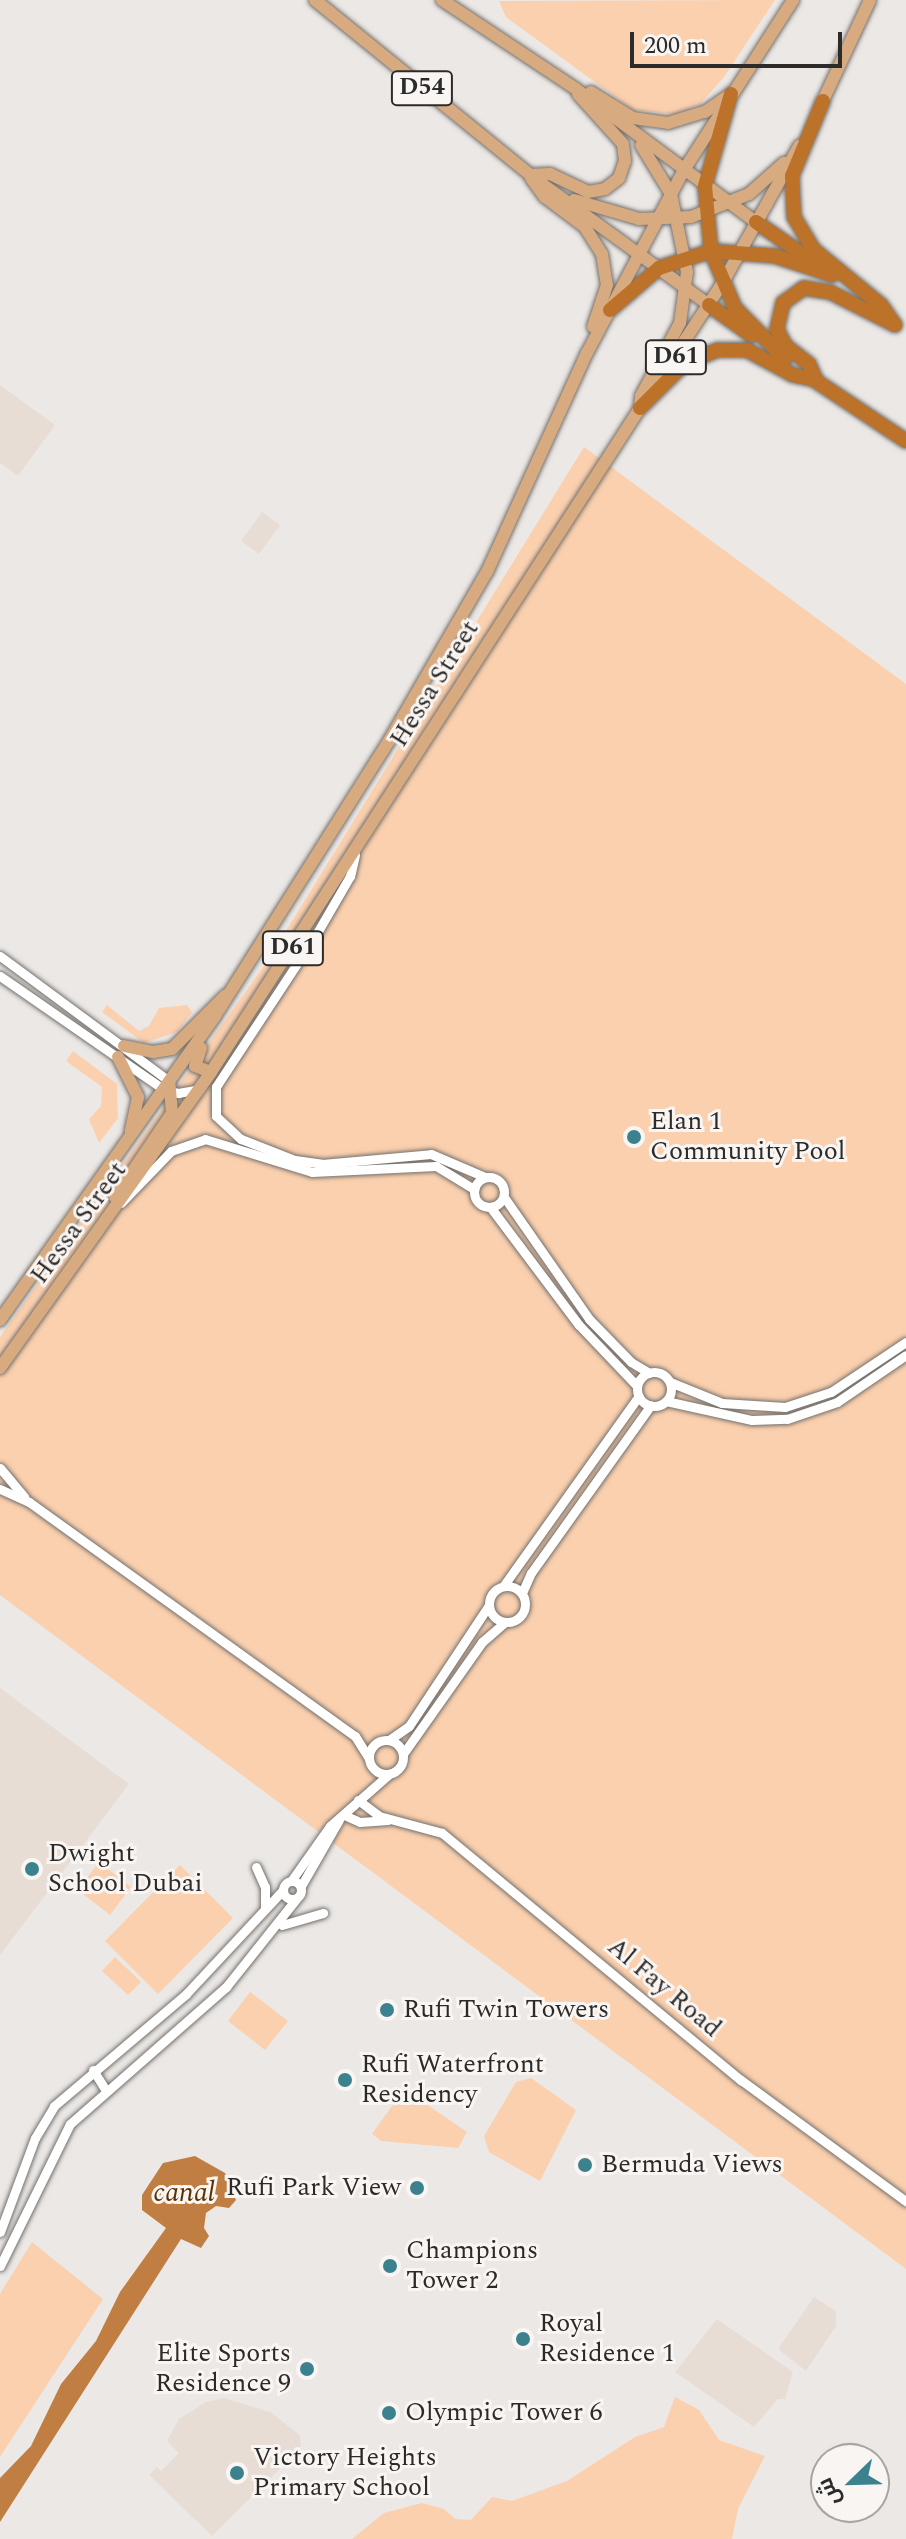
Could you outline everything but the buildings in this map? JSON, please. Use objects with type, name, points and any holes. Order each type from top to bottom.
[{"type":"highway","points":[[731,94],[705,186],[705,214],[711,251],[722,284],[735,308],[785,359]]},
{"type":"highway","points":[[823,101],[792,176],[794,217],[814,250],[881,305],[901,328]]},
{"type":"highway","points":[[756,222],[901,328]]},
{"type":"highway","points":[[610,310],[659,268],[711,251],[741,250],[832,275]]},
{"type":"highway","points":[[640,408],[685,363],[718,350],[747,350],[793,375],[816,380],[813,369],[785,345],[777,329],[779,311],[796,291],[822,289],[901,328]]},
{"type":"highway","name":"D54","points":[[709,305],[906,441]]},
{"type":"main road","name":"D54","points":[[315,0],[530,175],[709,305]]},
{"type":"main road","points":[[442,0],[576,89],[756,222]]},
{"type":"main road","name":"Hessa Street","points":[[0,1320],[168,1088],[464,615],[587,353],[671,194],[731,94],[793,0]]},
{"type":"main road","name":"Hessa Street","points":[[4,1363],[200,1089],[355,855],[497,624],[709,305],[823,101],[870,0]]},
{"type":"main road","points":[[576,89],[589,112],[623,144],[625,161],[619,178],[605,189],[588,192],[550,174],[530,175],[538,190],[585,227],[602,254],[607,285],[587,353]]},
{"type":"main road","points":[[576,89],[593,93],[633,118],[668,123],[705,112],[731,94]]},
{"type":"main road","points":[[631,132],[671,194],[687,257],[686,288],[676,334],[641,396],[640,408]]},
{"type":"main road","points":[[560,195],[602,211],[657,221],[705,214],[756,189],[798,148]]},
{"type":"main road","points":[[129,1138],[138,1097],[121,1051],[172,1049],[187,1039],[212,1005],[229,994]]},
{"type":"main road","points":[[211,1072],[202,1073],[194,1062],[215,1016]]},
{"type":"main road","points":[[94,1239],[116,1196],[172,1113],[168,1088]]},
{"type":"street","points":[[355,855],[350,876],[317,933],[216,1087],[216,1116],[241,1139],[295,1160],[322,1164],[431,1154],[500,1181],[504,1197],[589,1319],[631,1362],[649,1373],[663,1374],[670,1382],[722,1403],[785,1407],[831,1392],[906,1342]]},
{"type":"street","points":[[0,956],[168,1088],[200,1089]]},
{"type":"street","points":[[0,976],[121,1051]]},
{"type":"street","points":[[121,1203],[171,1151],[205,1139],[307,1171],[436,1166],[474,1189],[477,1203],[491,1208],[579,1325],[651,1405]]},
{"type":"street","points":[[474,1189],[485,1177]]},
{"type":"street","points":[[491,1208],[504,1197]]},
{"type":"street","points":[[0,2232],[44,2121],[93,2070],[186,1994],[291,1881],[367,1789],[399,1769],[403,1754],[482,1642],[505,1622],[523,1613],[522,1593],[540,1560],[651,1405],[666,1401],[752,1420],[787,1419],[837,1402],[906,1355]]},
{"type":"street","points":[[0,1381],[4,1363]]},
{"type":"street","points":[[367,1789],[370,1762],[384,1741],[409,1726],[489,1605],[492,1593],[504,1585],[649,1373]]},
{"type":"street","points":[[666,1401],[670,1382]]},
{"type":"street","points":[[0,1468],[29,1502]]},
{"type":"street","points":[[0,1489],[29,1502],[355,1736],[370,1762],[389,1774]]},
{"type":"street","points":[[504,1585],[522,1593]]},
{"type":"street","points":[[489,1605],[505,1622]]},
{"type":"street","points":[[355,1736],[384,1741],[403,1754]]},
{"type":"street","points":[[358,1800],[391,1820]]},
{"type":"street","points":[[342,1818],[360,1822],[391,1820]]},
{"type":"street","points":[[0,2266],[60,2139],[105,2089],[208,2004],[276,1929],[342,1818]]},
{"type":"street","name":"Al Fay Road","points":[[391,1820],[442,1833],[741,2080],[906,2201]]},
{"type":"street","points":[[256,1867],[265,1887],[265,1908]]},
{"type":"street","points":[[291,1881],[301,1886]]},
{"type":"street","points":[[283,1890],[287,1898],[296,1899]]},
{"type":"street","points":[[276,1929],[295,1918],[323,1913]]},
{"type":"street","points":[[93,2070],[105,2089]]},
{"type":"shaded area","points":[[775,0],[724,77],[700,104],[676,114],[633,110],[506,17],[499,1]]},
{"type":"shaded area","points":[[0,385],[55,425],[18,476],[0,463]]},
{"type":"shaded area","points":[[584,447],[906,684],[906,2269],[0,1595],[0,1337],[268,960]]},
{"type":"shaded area","points":[[262,512],[280,525],[259,554],[241,541]]},
{"type":"shaded area","points":[[107,1005],[139,1031],[149,1026],[159,1008],[187,1005],[192,1012],[177,1032],[144,1043],[102,1012]]},
{"type":"shaded area","points":[[73,1051],[117,1084],[118,1118],[99,1143],[89,1119],[101,1106],[102,1087],[66,1061]]},
{"type":"shaded area","name":"Dwight School Dubai","points":[[0,1688],[129,1784],[0,1955]]},
{"type":"shaded area","points":[[99,1862],[131,1887],[110,1915],[78,1890]]},
{"type":"shaded area","points":[[180,1865],[233,1918],[158,1994],[105,1941]]},
{"type":"shaded area","points":[[115,1957],[141,1982],[128,1995],[102,1971]]},
{"type":"shaded area","points":[[250,1992],[288,2021],[265,2050],[228,2021]]},
{"type":"shaded area","points":[[531,2078],[576,2110],[540,2181],[489,2152],[484,2136],[516,2082]]},
{"type":"shaded area","points":[[404,2089],[467,2132],[458,2148],[381,2141],[372,2134]]},
{"type":"shaded area","points":[[32,2242],[103,2299],[0,2457],[0,2294]]},
{"type":"shaded area","points":[[814,2297],[836,2311],[836,2326],[806,2371],[778,2349]]},
{"type":"shaded area","points":[[717,2319],[793,2372],[785,2399],[778,2399],[754,2427],[675,2372]]},
{"type":"shaded area","points":[[675,2397],[699,2410],[719,2440],[765,2456],[738,2509],[732,2539],[352,2539],[384,2513],[422,2503],[444,2509],[455,2519],[471,2520],[492,2497],[512,2501],[567,2481],[635,2437],[664,2427]]},
{"type":"shaded area","name":"Victory Heights Primary School","points":[[224,2398],[270,2412],[300,2435],[301,2448],[212,2536],[149,2475],[157,2467],[161,2471],[179,2453],[167,2441],[179,2419],[206,2402]]},
{"type":"water","name":"canal","points":[[195,2156],[225,2173],[236,2200],[229,2208],[216,2206],[206,2213],[204,2228],[209,2236],[201,2248],[181,2239],[0,2522],[0,2478],[31,2446],[61,2384],[96,2341],[120,2292],[166,2228],[142,2210],[142,2195],[163,2163]]},
{"type":"place","name":"Elan 1 Community Pool","points":[[634,1137]]},
{"type":"place","name":"Dwight School Dubai","points":[[32,1869]]},
{"type":"place","name":"Rufi Twin Towers","points":[[387,2010]]},
{"type":"place","name":"Rufi Waterfront Residency","points":[[345,2080]]},
{"type":"place","name":"Bermuda Views","points":[[585,2165]]},
{"type":"place","name":"Rufi Park View","points":[[417,2188]]},
{"type":"place","name":"Champions Tower 2","points":[[390,2266]]},
{"type":"place","name":"Royal Residence 1","points":[[523,2339]]},
{"type":"place","name":"Elite Sports Residence 9","points":[[307,2369]]},
{"type":"place","name":"Olympic Tower 6","points":[[389,2413]]},
{"type":"place","name":"Victory Heights Primary School","points":[[237,2473]]}]
